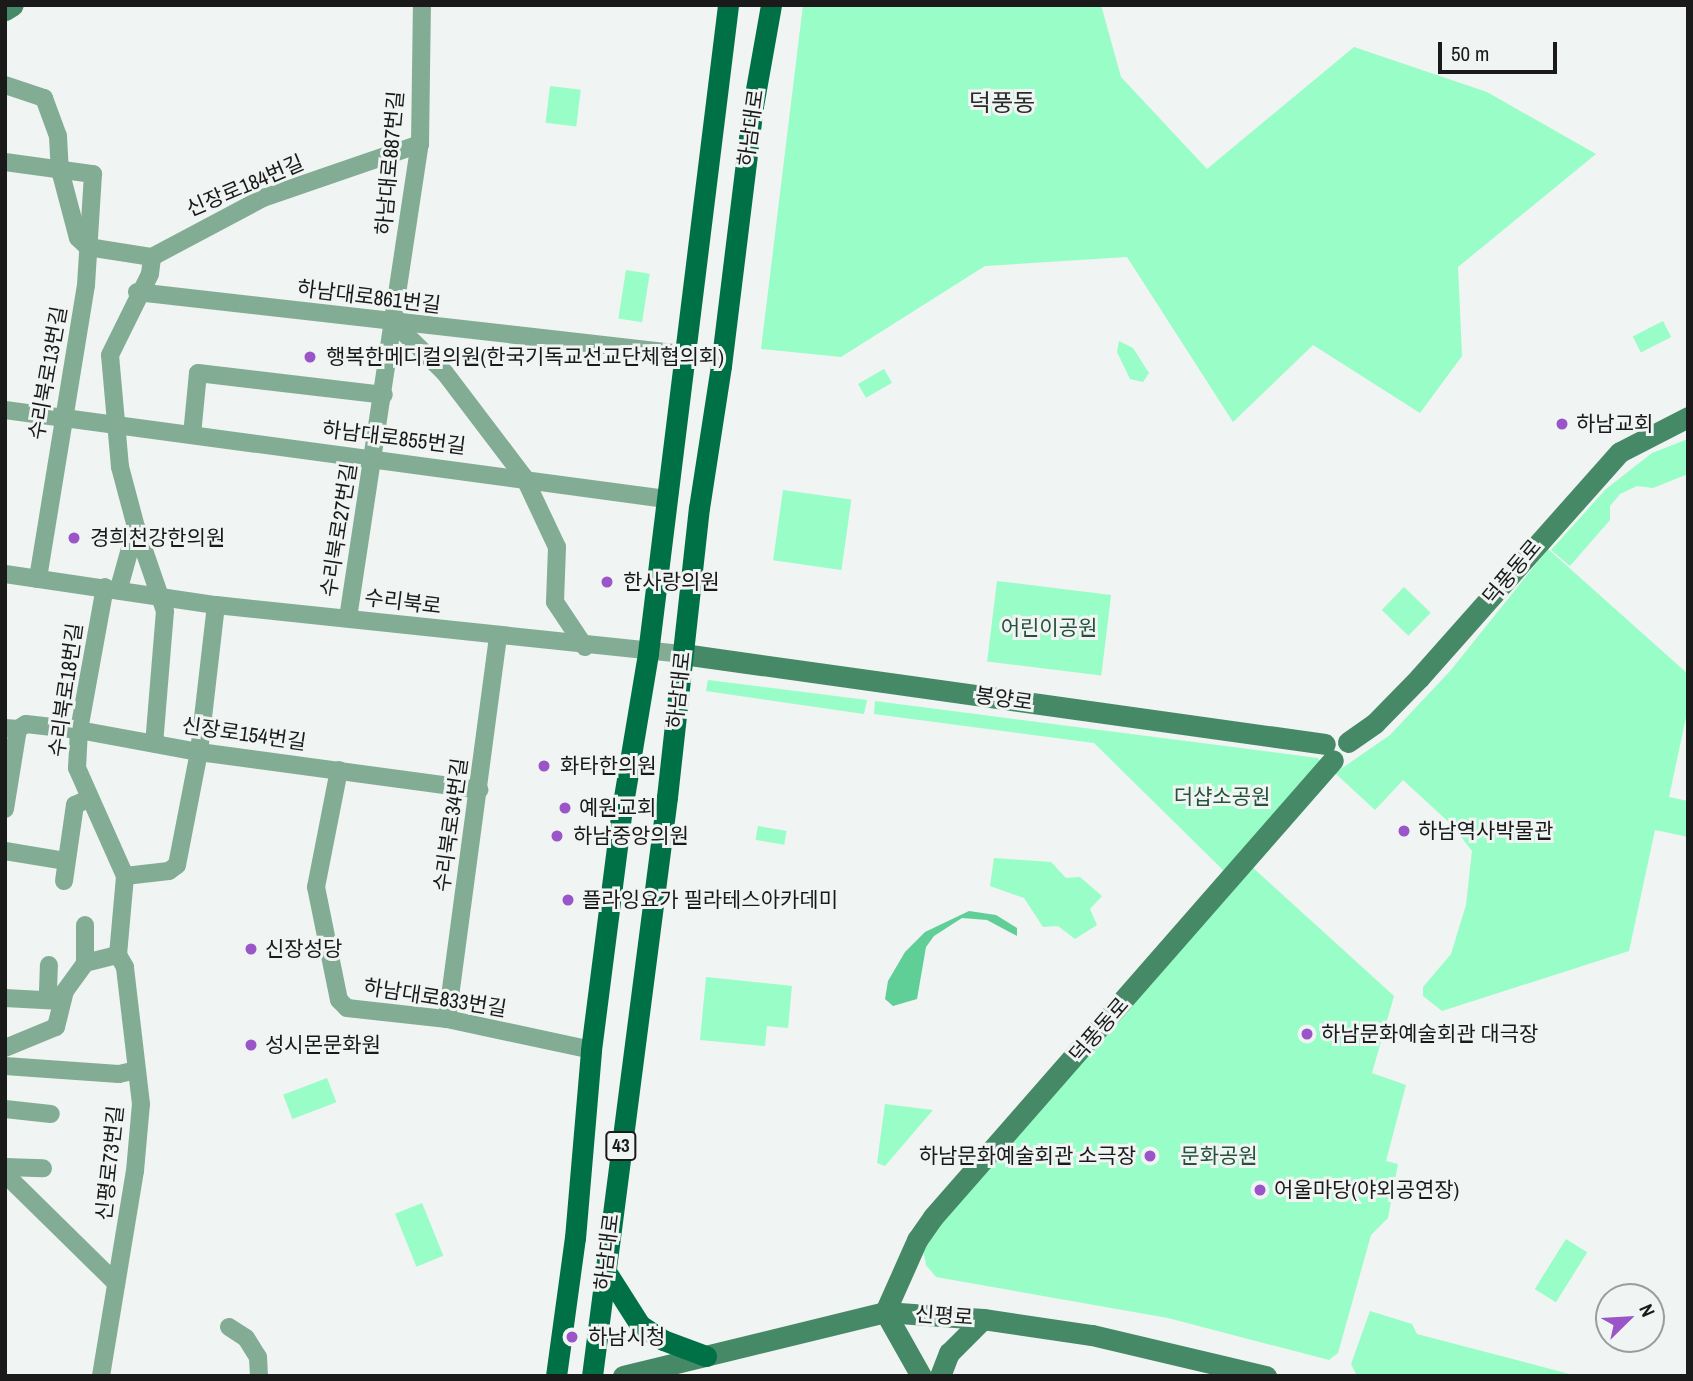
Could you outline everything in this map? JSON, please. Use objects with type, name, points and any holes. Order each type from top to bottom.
[{"type":"main road","name":"하남대로","points":[[556,1376],[575,1238],[591,1050],[648,653],[728,5]]},
{"type":"main road","name":"하남대로","points":[[592,1376],[753,106],[771,5]]},
{"type":"main road","points":[[605,1269],[629,1313],[649,1332],[706,1356]]},
{"type":"street","points":[[5,10],[13,5]]},
{"type":"street","name":"하남대로887번길","points":[[395,324],[420,144],[422,5]]},
{"type":"street","points":[[5,85],[44,98],[58,136],[60,170],[78,238],[88,247],[152,257],[150,274],[137,292],[110,355],[125,499],[161,597],[165,633],[154,744]]},
{"type":"street","name":"신장로184번길","points":[[152,257],[262,198],[420,144]]},
{"type":"street","points":[[5,162],[60,170]]},
{"type":"street","name":"수리북로13번길","points":[[38,579],[88,247],[93,174],[60,170]]},
{"type":"street","name":"하남대로861번길","points":[[137,292],[395,324],[684,354]]},
{"type":"street","points":[[395,324],[445,373],[524,477],[557,547],[555,602],[584,647]]},
{"type":"street","name":"수리북로27번길","points":[[348,618],[395,324]]},
{"type":"street","points":[[192,435],[198,373],[383,395]]},
{"type":"street","name":"하남대로855번길","points":[[5,410],[524,477],[666,499]]},
{"type":"street","name":"덕풍동로","points":[[1348,742],[1375,723],[1419,678],[1620,452],[1688,417]]},
{"type":"street","points":[[112,588],[136,527]]},
{"type":"street","name":"수리북로","points":[[5,574],[216,605],[348,618],[498,638],[682,654]]},
{"type":"street","name":"수리북로18번길","points":[[112,588],[79,730],[77,768],[88,799],[125,876]]},
{"type":"street","points":[[125,876],[169,872],[177,865],[199,752],[216,605]]},
{"type":"street","name":"수리북로34번길","points":[[447,1019],[498,638]]},
{"type":"street","name":"봉양로","points":[[682,654],[1329,752],[1338,736],[1348,742]]},
{"type":"street","name":"신장로154번길","points":[[12,728],[26,724],[79,730],[199,752],[479,790]]},
{"type":"street","points":[[5,809],[12,728]]},
{"type":"street","name":"덕풍동로","points":[[885,1312],[917,1240],[933,1217],[1329,752]]},
{"type":"street","name":"하남대로833번길","points":[[339,770],[316,887],[339,1000],[348,1008],[447,1019],[591,1050]]},
{"type":"street","points":[[64,881],[75,805],[88,799]]},
{"type":"street","points":[[5,851],[66,861]]},
{"type":"street","name":"신평로73번길","points":[[101,1376],[135,1171],[141,1104],[125,967],[118,955],[125,876]]},
{"type":"street","points":[[5,1048],[56,1027],[61,1001],[85,964],[85,925]]},
{"type":"street","points":[[85,964],[118,955]]},
{"type":"street","points":[[49,965],[48,991],[61,1001]]},
{"type":"street","points":[[5,998],[61,1001]]},
{"type":"street","points":[[5,1066],[118,1074],[136,1070]]},
{"type":"street","points":[[5,1110],[51,1114]]},
{"type":"street","points":[[5,1167],[43,1168]]},
{"type":"street","points":[[5,1174],[116,1283]]},
{"type":"street","points":[[885,1312],[921,1376]]},
{"type":"street","name":"신평로","points":[[623,1376],[885,1312],[983,1319],[1144,1345],[1266,1376]]},
{"type":"street","points":[[940,1376],[949,1353],[983,1319]]},
{"type":"street","points":[[229,1327],[246,1338],[258,1357],[259,1376]]},
{"type":"green space","points":[[803,5],[1101,5],[1121,77],[1207,169],[1354,47],[1487,92],[1596,154],[1458,267],[1462,356],[1420,413],[1313,345],[1233,422],[1127,257],[985,266],[841,357],[761,349]]},
{"type":"green space","points":[[550,86],[581,90],[576,127],[545,123]]},
{"type":"green space","points":[[626,270],[650,274],[642,322],[618,318]]},
{"type":"green space","points":[[1663,321],[1671,337],[1641,352],[1633,336]]},
{"type":"green space","points":[[1119,341],[1133,348],[1149,373],[1143,382],[1130,379],[1117,352]]},
{"type":"green space","points":[[884,369],[892,383],[866,398],[858,384]]},
{"type":"green space","points":[[1688,439],[1688,474],[1653,488],[1637,486],[1620,494],[1610,506],[1610,520],[1570,566],[1551,550],[1606,489],[1652,453]]},
{"type":"green space","points":[[783,490],[851,500],[841,570],[773,560]]},
{"type":"green space","points":[[1548,549],[1688,674],[1688,708],[1669,797],[1688,801],[1688,837],[1655,830],[1629,951],[1442,1011],[1423,996],[1423,987],[1451,954],[1466,905],[1472,851],[1453,826],[1403,780],[1375,810],[1335,773],[1390,735],[1451,670]]},
{"type":"green space","name":"어린이공원","points":[[997,581],[1111,595],[1101,675],[987,661]]},
{"type":"green space","points":[[1404,587],[1431,613],[1408,636],[1382,610]]},
{"type":"green space","points":[[708,680],[867,700],[864,714],[706,691]]},
{"type":"green space","name":"더샵소공원","points":[[875,701],[1318,758],[1320,761],[1224,871],[1094,743],[874,714]]},
{"type":"green space","points":[[758,826],[787,831],[784,845],[756,840]]},
{"type":"green space","points":[[994,858],[1051,862],[1066,878],[1080,877],[1102,896],[1090,909],[1097,925],[1075,939],[1058,926],[1043,927],[1024,898],[990,886]]},
{"type":"green space","name":"문화공원","points":[[1251,866],[1394,996],[1372,1073],[1406,1085],[1386,1161],[1398,1164],[1388,1218],[1371,1235],[1338,1353],[1329,1360],[1168,1318],[936,1277],[926,1265],[922,1244]]},
{"type":"green space","points":[[706,977],[792,986],[788,1028],[767,1026],[765,1046],[700,1040]]},
{"type":"green space","points":[[327,1078],[336,1102],[292,1119],[283,1095]]},
{"type":"green space","points":[[885,1104],[933,1110],[885,1166],[877,1163]]},
{"type":"green space","points":[[422,1203],[443,1256],[416,1267],[395,1214]]},
{"type":"green space","points":[[1566,1239],[1587,1252],[1556,1302],[1535,1289]]},
{"type":"green space","points":[[1370,1311],[1412,1324],[1417,1334],[1577,1376],[1357,1376],[1351,1364]]},
{"type":"shaded area","points":[[969,911],[996,915],[1017,928],[1017,936],[987,920],[962,918],[934,936],[926,947],[917,999],[893,1006],[885,999],[888,981],[905,952],[925,932]]},
{"type":"place","name":"행복한메디컬의원(한국기독교선교단체협의회)","points":[[310,357]]},
{"type":"place","name":"하남교회","points":[[1562,424]]},
{"type":"place","name":"경희천강한의원","points":[[74,538]]},
{"type":"place","name":"한사랑의원","points":[[607,582]]},
{"type":"place","name":"화타한의원","points":[[544,766]]},
{"type":"place","name":"예원교회","points":[[565,808]]},
{"type":"place","name":"하남역사박물관","points":[[1404,831]]},
{"type":"place","name":"하남중앙의원","points":[[557,836]]},
{"type":"place","name":"플라잉요가 필라테스아카데미","points":[[568,900]]},
{"type":"place","name":"신장성당","points":[[251,949]]},
{"type":"place","name":"하남문화예술회관 대극장","points":[[1307,1034]]},
{"type":"place","name":"성시몬문화원","points":[[251,1045]]},
{"type":"place","name":"하남문화예술회관 소극장","points":[[1150,1156]]},
{"type":"place","name":"어울마당(야외공연장)","points":[[1260,1190]]},
{"type":"place","name":"하남시청","points":[[572,1337]]},
{"type":"district","name":"덕풍동","points":[[1002,103]]}]
